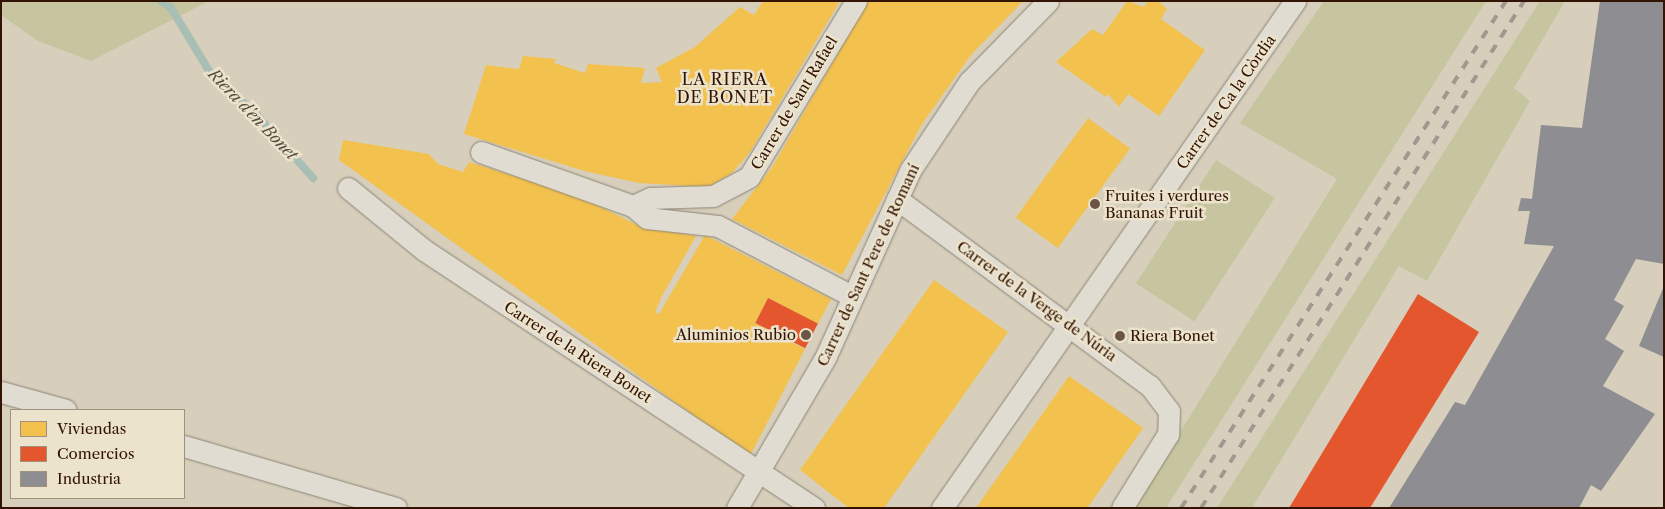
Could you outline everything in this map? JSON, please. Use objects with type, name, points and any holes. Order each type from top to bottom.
[{"type":"street","name":"Carrer de Sant Rafael","points":[[633,206],[650,198],[713,196],[749,177],[856,1]]},
{"type":"street","name":"Carrer de Sant Pere de Romaní","points":[[738,508],[826,356],[910,169],[969,82],[1048,1]]},
{"type":"street","name":"Carrer de Ca la Còrdia","points":[[942,508],[1071,327],[1295,1]]},
{"type":"street","points":[[481,152],[633,206],[647,218],[718,226],[852,296]]},
{"type":"street","name":"Carrer de la Riera Bonet","points":[[348,188],[424,250],[814,508]]},
{"type":"street","name":"Carrer de la Verge de Núria","points":[[897,198],[1150,386],[1169,411],[1168,434],[1122,508]]},
{"type":"street","points":[[1,392],[62,409]]},
{"type":"street","points":[[185,446],[328,499],[396,508]]},
{"type":"green space","points":[[1,1],[209,1],[91,61],[38,41],[1,15]]},
{"type":"green space","points":[[1324,1],[1486,1],[1166,508],[1133,508],[1337,179],[1240,123]]},
{"type":"green space","points":[[1540,1],[1565,1],[1514,88],[1530,101],[1427,281],[1399,266],[1252,508],[1217,508]]},
{"type":"green space","points":[[1216,160],[1275,198],[1195,321],[1136,283]]},
{"type":"building: Viviendas","points":[[763,1],[840,1],[750,152],[732,173],[708,187],[639,183],[584,171],[464,134],[486,65],[519,69],[523,56],[556,59],[554,63],[585,73],[588,64],[645,68],[641,83],[662,82],[656,68],[695,47],[740,7],[754,15]]},
{"type":"building: Viviendas","points":[[868,1],[1023,1],[971,55],[922,124],[842,275],[732,219],[773,166]]},
{"type":"building: Viviendas","points":[[1127,1],[1144,7],[1148,1],[1158,1],[1167,9],[1161,19],[1205,50],[1159,116],[1128,94],[1119,107],[1108,94],[1106,97],[1056,62],[1092,29],[1103,35]]},
{"type":"building: Viviendas","points":[[1088,118],[1130,149],[1058,248],[1016,218]]},
{"type":"building: Viviendas","points":[[343,140],[429,154],[438,164],[463,172],[469,162],[581,197],[641,227],[696,236],[662,296],[655,312],[659,314],[705,235],[831,299],[818,324],[768,298],[755,323],[805,349],[750,456],[339,160]]},
{"type":"building: Viviendas","points":[[934,280],[1008,332],[884,508],[849,508],[800,470]]},
{"type":"building: Viviendas","points":[[1069,376],[1143,428],[1093,500],[1087,508],[976,508]]},
{"type":"building: Comercios","points":[[1418,294],[1479,332],[1370,508],[1289,508]]},
{"type":"building: Comercios","points":[[768,298],[818,323],[805,348],[755,323]]},
{"type":"building: Industria","points":[[1600,1],[1664,1],[1664,264],[1636,259],[1614,300],[1624,306],[1605,339],[1624,351],[1603,386],[1655,414],[1601,491],[1591,485],[1579,508],[1389,508],[1455,402],[1465,405],[1554,246],[1524,244],[1530,211],[1518,211],[1521,198],[1532,199],[1541,125],[1582,128]]},
{"type":"building: Industria","points":[[1664,286],[1664,357],[1639,346]]},
{"type":"waterway","name":"Riera d'en Bonet","points":[[161,1],[171,8],[211,74],[256,114],[313,178]]},
{"type":"railway","points":[[1181,508],[1506,1]]},
{"type":"railway","points":[[1201,508],[1524,1]]},
{"type":"place","name":"Fruites i verdures Bananas Fruit","points":[[1095,204]]},
{"type":"place","name":"Aluminios Rubio","points":[[806,335]]},
{"type":"place","name":"Riera Bonet","points":[[1120,336]]},
{"type":"district","name":"LA RIERA DE BONET","points":[[725,88]]}]
